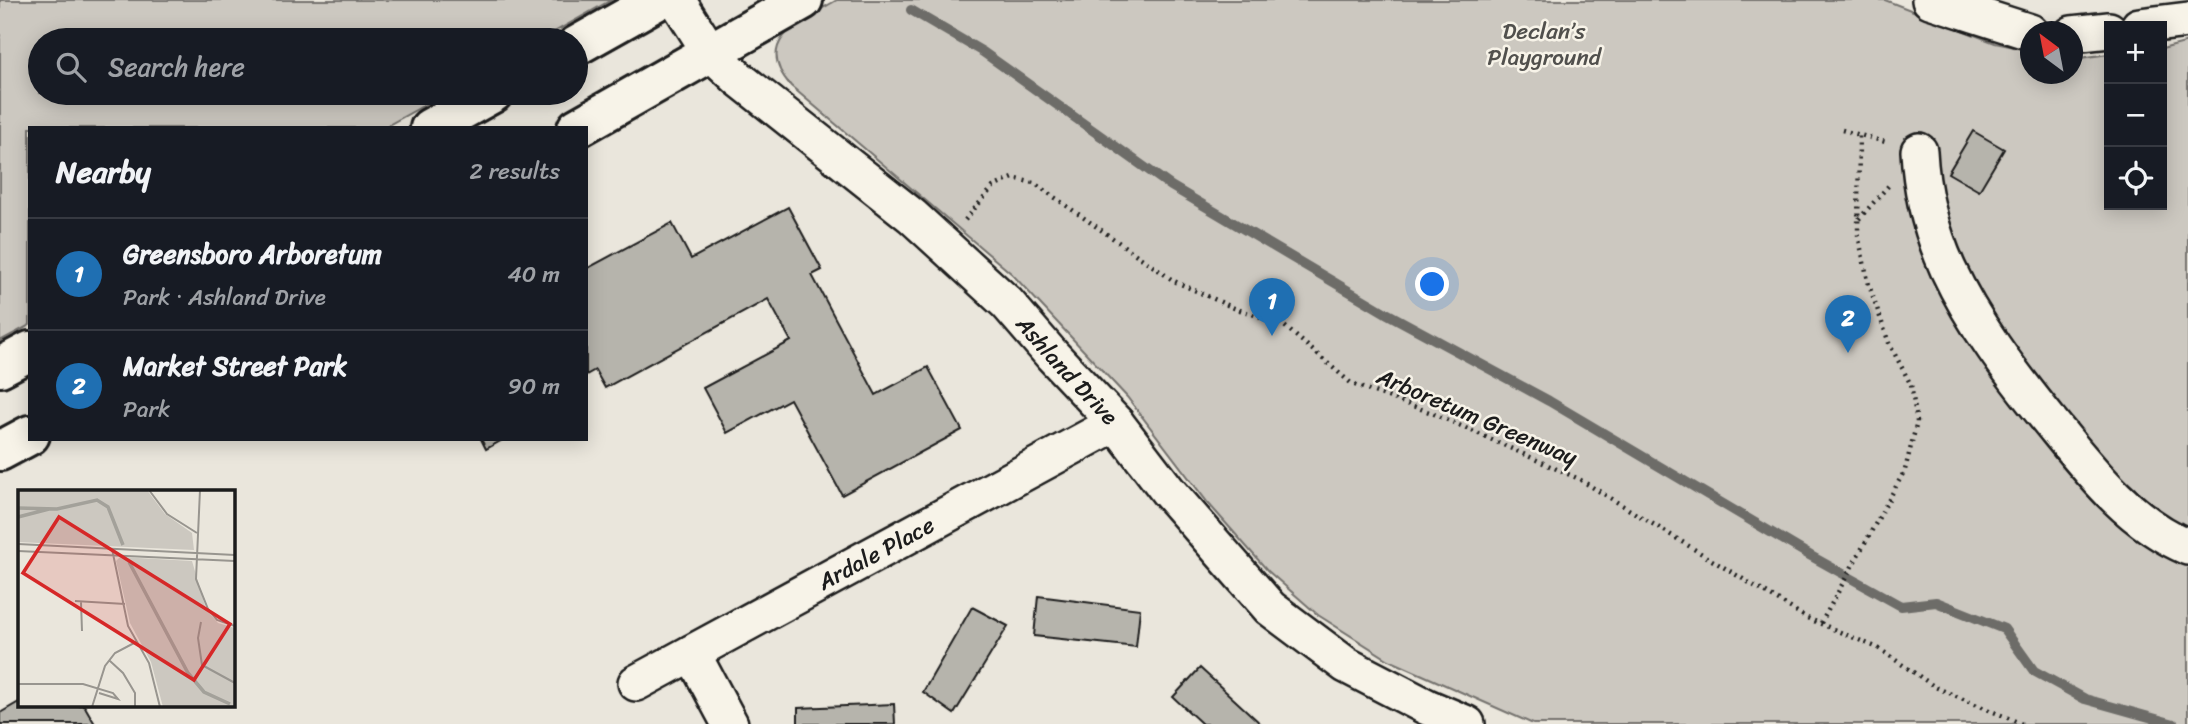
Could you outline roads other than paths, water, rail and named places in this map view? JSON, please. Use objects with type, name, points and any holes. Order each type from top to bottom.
[{"type":"main road","points":[[588,39],[659,0]]},
{"type":"main road","points":[[580,126],[803,0]]},
{"type":"main road","points":[[434,126],[471,105]]},
{"type":"main road","points":[[0,368],[28,352]]},
{"type":"main road","points":[[0,451],[28,436]]},
{"type":"street","name":"Ashland Drive","points":[[677,0],[710,52],[738,78],[912,216],[1007,303],[1116,423],[1168,491],[1270,608],[1346,665],[1422,715],[1466,724]]},
{"type":"street","points":[[1930,0],[2020,29]]},
{"type":"street","points":[[2167,23],[2188,20]]},
{"type":"street","points":[[2083,33],[2104,31]]},
{"type":"street","points":[[1919,151],[1921,182],[1934,233],[1948,269],[2018,383],[2083,464],[2132,512],[2171,540],[2188,547]]},
{"type":"street","name":"Ardale Place","points":[[636,683],[1116,423]]},
{"type":"street","points":[[692,653],[730,724]]},
{"type":"waterway","points":[[911,10],[983,52],[1171,186],[1386,313],[1549,401],[1811,556],[1901,606],[1936,602],[2004,629],[2034,671],[2085,699],[2174,724]]},
{"type":"place","name":"Greensboro Arboretum","points":[[1272,336]]},
{"type":"place","name":"Market Street Park","points":[[1848,353]]},
{"type":"park label","name":"Declan’s Playground","points":[[1544,44]]}]
